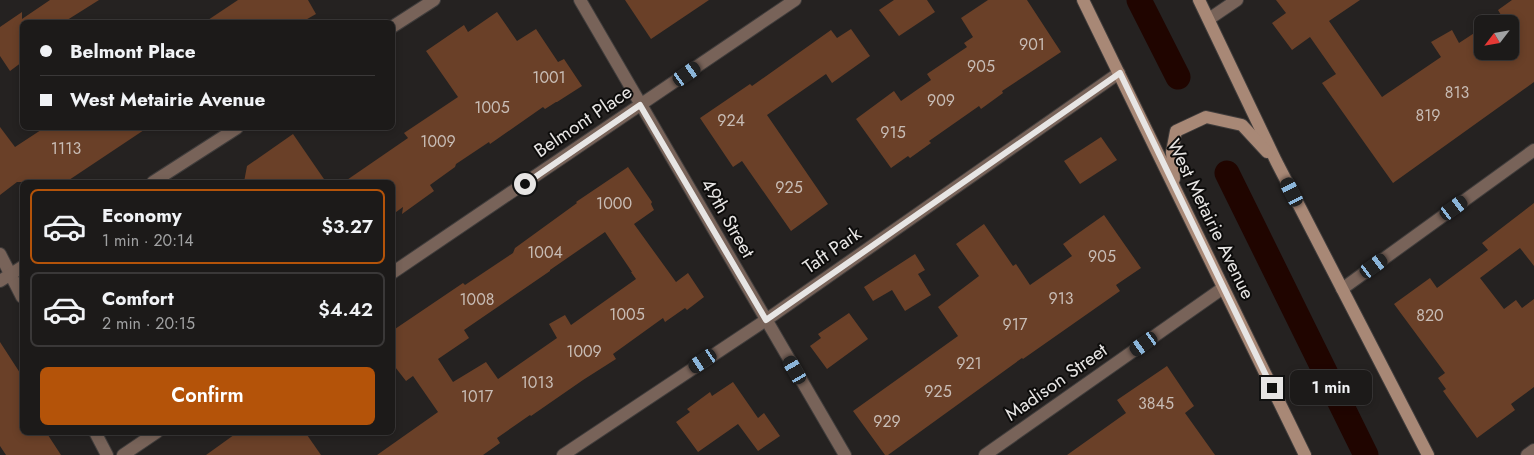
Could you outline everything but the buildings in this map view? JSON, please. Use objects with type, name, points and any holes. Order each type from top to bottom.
[{"type":"main road","name":"West Metairie Avenue","points":[[1083,0],[1305,455]]},
{"type":"main road","points":[[1199,0],[1276,161],[1428,455]]},
{"type":"main road","points":[[1175,188],[1172,152],[1176,132],[1206,117],[1242,126],[1276,161]]},
{"type":"main road","points":[[1417,455],[1419,438]]},
{"type":"street","points":[[395,25],[434,0]]},
{"type":"street","name":"49th Street","points":[[580,0],[844,455]]},
{"type":"street","name":"Belmont Place","points":[[395,271],[794,0]]},
{"type":"street","points":[[1209,19],[1237,0]]},
{"type":"street","name":"Taft Park","points":[[563,455],[766,320],[1120,73]]},
{"type":"street","points":[[155,180],[235,130]]},
{"type":"street","points":[[1342,288],[1534,150]]},
{"type":"street","points":[[0,254],[5,278],[20,295]]},
{"type":"street","points":[[5,278],[20,268]]},
{"type":"street","name":"Madison Street","points":[[985,455],[1223,288]]},
{"type":"street","points":[[97,435],[107,455]]},
{"type":"street","points":[[124,455],[153,435]]},
{"type":"street","points":[[1528,455],[1534,450]]},
{"type":"waterway","points":[[1139,0],[1178,77]]},
{"type":"waterway","points":[[1227,173],[1366,455]]},
{"type":"route","points":[[525,184],[640,105],[766,320],[1120,73],[1272,388]]}]
